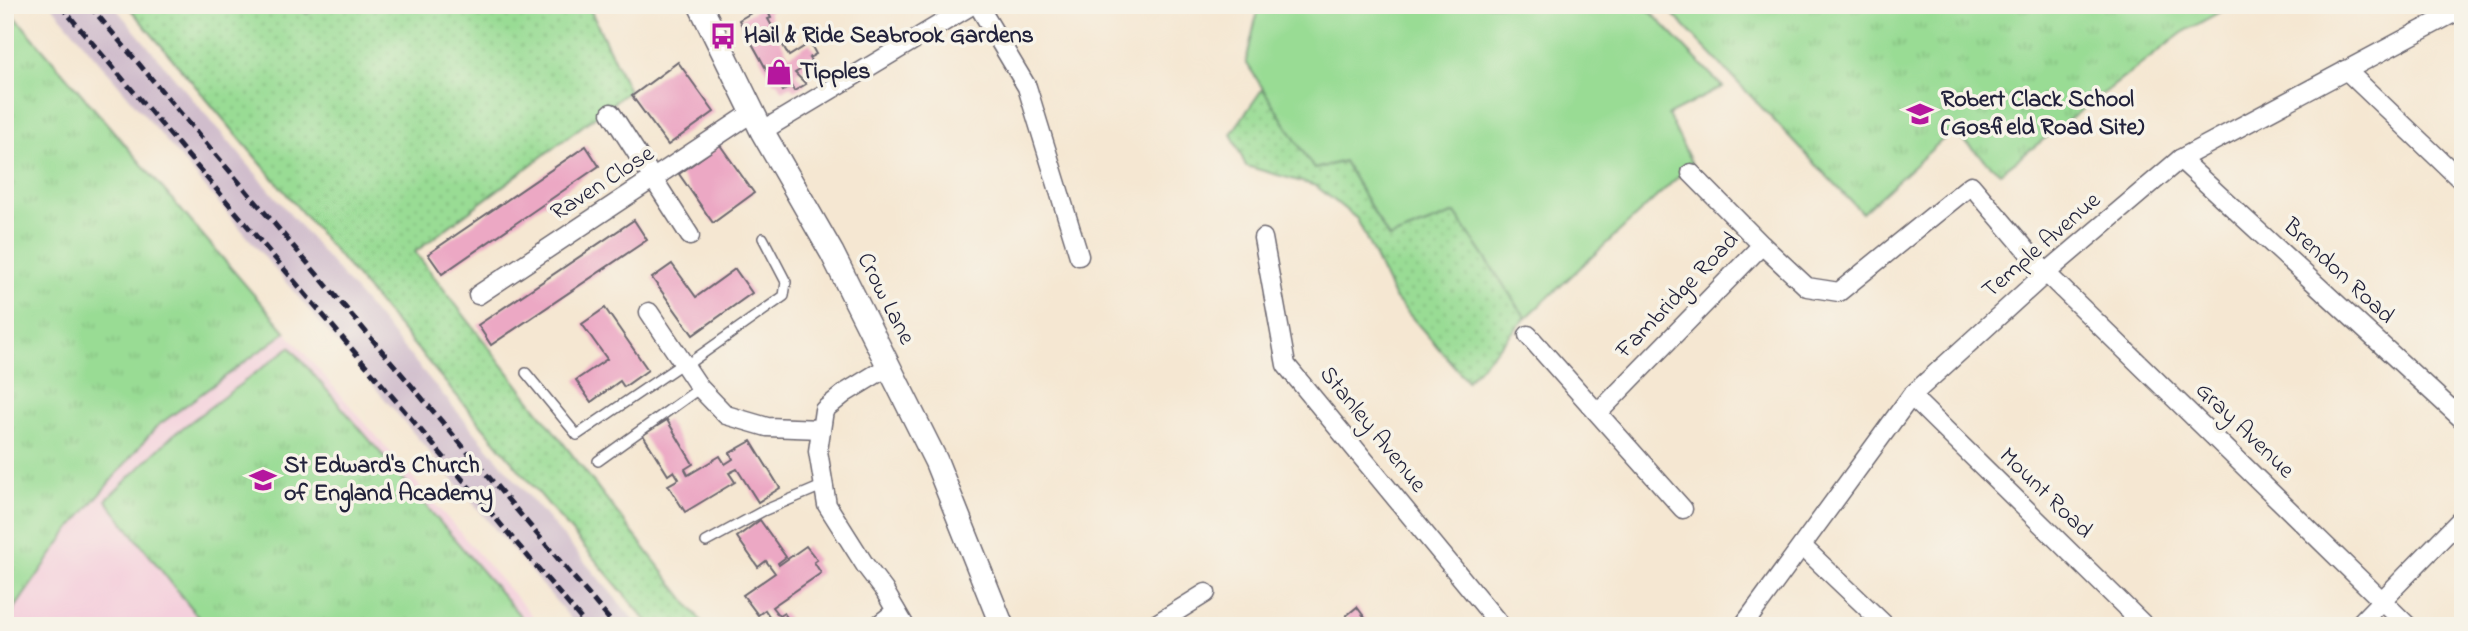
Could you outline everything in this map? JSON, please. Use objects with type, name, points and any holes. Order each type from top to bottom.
[{"type":"street","name":"Crow Lane","points":[[701,5],[758,121],[832,253],[936,461],[1002,626]]},
{"type":"street","name":"Raven Close","points":[[478,295],[652,180],[972,5]]},
{"type":"street","points":[[978,5],[1027,87],[1079,256]]},
{"type":"street","name":"Temple Avenue","points":[[1744,626],[1911,396],[2046,273],[2180,159],[2463,8]]},
{"type":"street","points":[[2346,70],[2463,182]]},
{"type":"street","points":[[611,113],[690,236]]},
{"type":"street","name":"Brendon Road","points":[[2180,159],[2463,420]]},
{"type":"street","points":[[1691,173],[1762,245]]},
{"type":"street","name":"Fambridge Road","points":[[1599,412],[1762,245],[1807,287],[1839,292],[1971,185],[2046,273]]},
{"type":"street","name":"Stanley Avenue","points":[[1263,238],[1286,365],[1501,626]]},
{"type":"street","name":"Gray Avenue","points":[[2046,273],[2408,626]]},
{"type":"street","points":[[649,312],[700,388],[726,415],[767,427],[821,429]]},
{"type":"street","points":[[1528,335],[1683,509]]},
{"type":"street","points":[[877,626],[901,618],[827,505],[818,451],[824,410],[845,393],[889,366]]},
{"type":"street","name":"Mount Road","points":[[1911,396],[2145,626]]},
{"type":"street","points":[[2357,626],[2463,517]]},
{"type":"street","points":[[1802,546],[1886,626]]},
{"type":"street","points":[[1153,626],[1206,593]]},
{"type":"lane","points":[[526,373],[577,435],[784,296],[786,282],[763,238]]},
{"type":"lane","points":[[598,461],[700,388]]},
{"type":"lane","points":[[706,542],[763,511],[822,486]]},
{"type":"shaded area","points":[[51,5],[113,5],[639,626],[577,626]]},
{"type":"shaded area","name":"St Edward's Church of England Academy","points":[[286,332],[541,626],[5,626],[5,603],[13,611],[67,533],[156,427]]},
{"type":"green space","points":[[5,5],[286,332],[156,427],[67,533],[13,611],[5,603]]},
{"type":"green space","points":[[127,5],[297,5],[307,14],[319,5],[588,5],[629,91],[415,252],[705,626],[651,626]]},
{"type":"green space","points":[[1259,5],[1644,5],[1723,87],[1668,115],[1692,164],[1526,318],[1455,213],[1389,238],[1344,161],[1314,169],[1246,62]]},
{"type":"green space","name":"Robert Clack School (Gosfield Road Site)","points":[[1664,5],[2232,5],[2182,33],[2000,173],[1952,131],[1862,213]]},
{"type":"green space","points":[[1263,88],[1314,169],[1344,161],[1389,238],[1455,213],[1526,318],[1467,381],[1394,297],[1357,219],[1316,186],[1246,166],[1231,134]]},
{"type":"green space","name":"St Edward's Church of England Academy","points":[[290,347],[529,626],[205,626],[106,500],[173,435]]},
{"type":"building","points":[[765,5],[780,5],[768,12],[771,18],[768,19],[789,56],[810,43],[816,54],[809,58],[812,63],[795,73],[806,84],[794,91],[791,86],[783,91],[777,81],[774,83],[739,20]]},
{"type":"building","points":[[678,62],[714,112],[668,145],[632,96]]},
{"type":"building","points":[[720,145],[754,193],[713,223],[679,174]]},
{"type":"building","points":[[586,146],[599,166],[442,274],[428,254]]},
{"type":"building","points":[[634,220],[647,240],[491,345],[478,325]]},
{"type":"building","points":[[672,264],[696,297],[735,269],[752,293],[693,335],[652,278]]},
{"type":"building","points":[[605,308],[648,370],[624,387],[620,381],[591,402],[576,380],[607,359],[582,324]]},
{"type":"building","points":[[667,420],[693,464],[685,469],[688,475],[720,456],[725,464],[733,459],[730,453],[751,441],[780,488],[758,502],[737,469],[729,473],[735,482],[685,512],[668,485],[679,479],[674,471],[668,475],[643,435]]},
{"type":"building","points":[[760,520],[786,557],[779,565],[806,546],[817,560],[814,562],[821,573],[772,607],[779,616],[784,613],[793,626],[765,626],[771,619],[765,610],[758,615],[743,595],[775,573],[766,561],[758,567],[737,537]]},
{"type":"building","points":[[1357,607],[1371,626],[1354,626],[1346,616]]},
{"type":"railway","points":[[60,5],[587,626]]},
{"type":"railway","points":[[89,5],[615,626]]},
{"type":"place","name":"Hail & Ride Seabrook Gardens","points":[[723,36]]},
{"type":"place","name":"Tipples","points":[[779,72]]},
{"type":"place","name":"Robert Clack School (Gosfield Road Site)","points":[[1920,114]]},
{"type":"place","name":"St Edward's Church of England Academy","points":[[263,480]]}]
